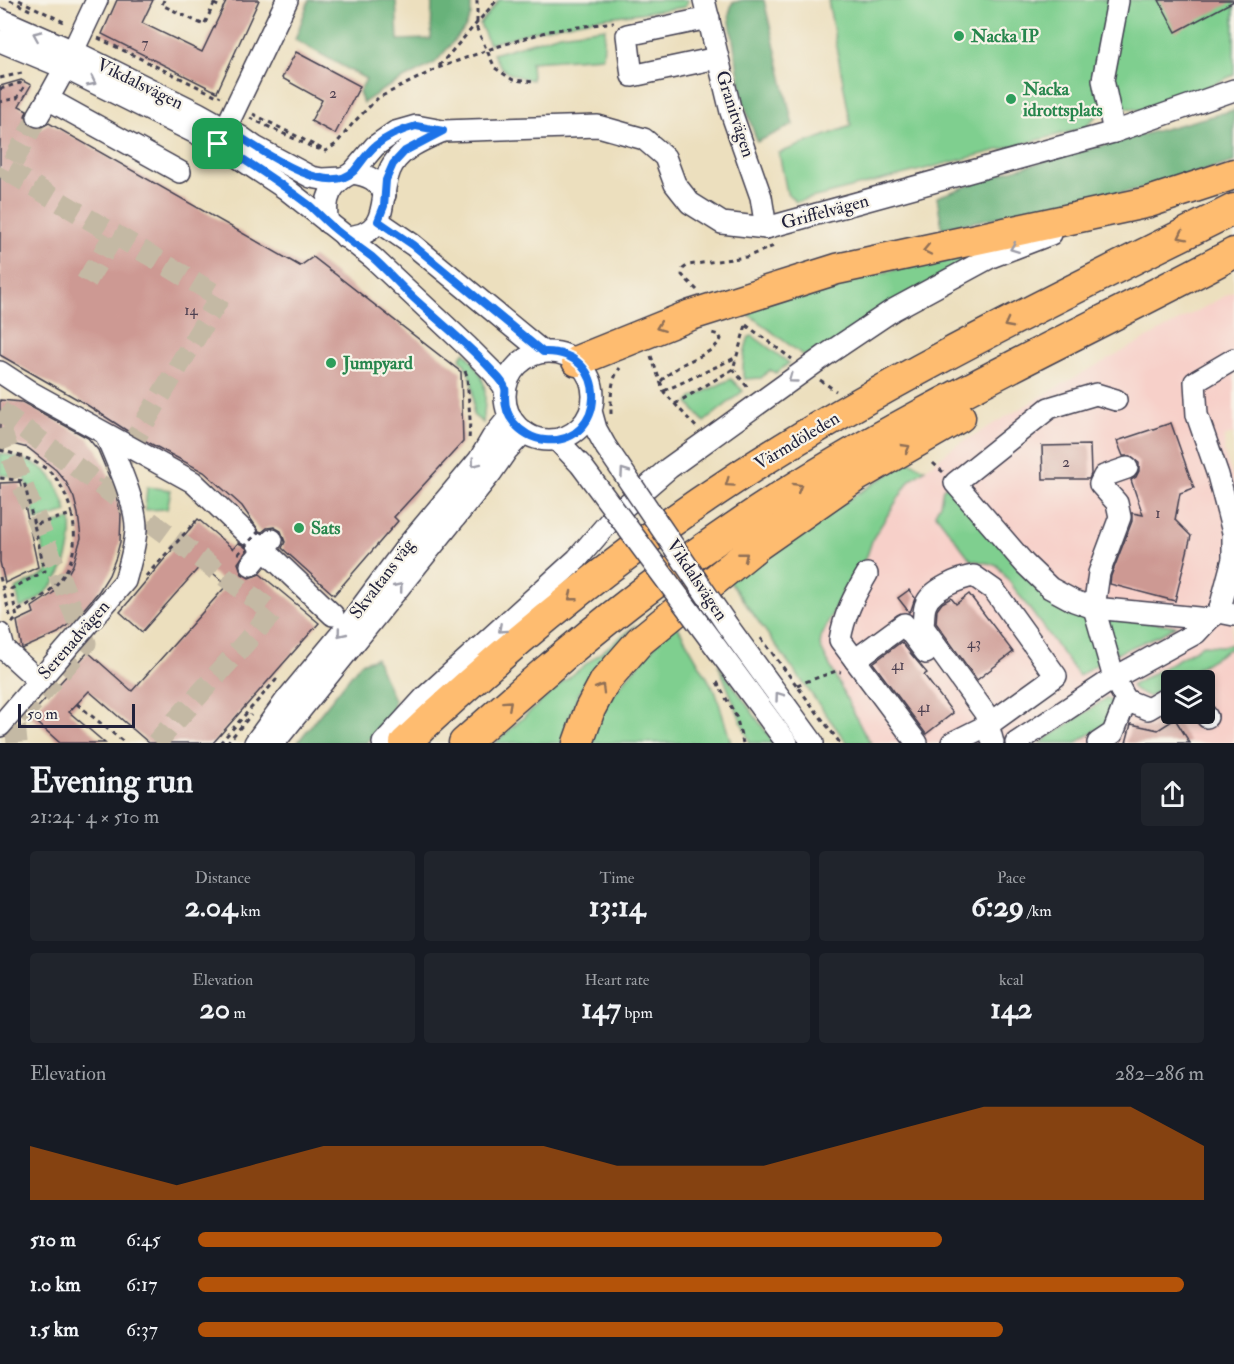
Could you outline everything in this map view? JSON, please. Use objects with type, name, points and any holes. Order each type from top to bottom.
[{"type":"highway","points":[[578,361],[691,315],[837,269],[1149,202],[1234,174]]},
{"type":"highway","name":"Värmdöleden","points":[[405,743],[467,684],[537,624],[640,544],[740,476],[880,391],[1234,209]]},
{"type":"highway","points":[[464,743],[531,683],[630,602],[758,512],[873,441],[1234,253]]},
{"type":"highway","points":[[578,742],[590,709],[605,681],[640,641],[758,545],[854,478],[983,404],[1234,267]]},
{"type":"street","points":[[97,0],[43,107],[180,172]]},
{"type":"street","points":[[227,118],[287,0]]},
{"type":"street","points":[[1114,132],[1103,80],[1118,1]]},
{"type":"street","points":[[706,9],[627,35],[632,76],[717,58]]},
{"type":"street","name":"Granitvägen","points":[[706,9],[731,112],[761,197],[771,237]]},
{"type":"street","name":"Vikdalsvägen","points":[[0,19],[69,59]]},
{"type":"street","name":"Vikdalsvägen","points":[[0,41],[69,59],[227,118],[255,147],[311,177],[347,175],[371,178],[380,186],[385,195]]},
{"type":"street","name":"Griffelvägen","points":[[347,175],[375,146],[395,132],[416,126],[443,131],[598,126],[644,139],[665,157],[675,184],[690,203],[722,223],[771,237],[1114,132],[1234,90]]},
{"type":"street","name":"Vikdalsvägen","points":[[227,118],[286,189],[373,258],[467,346],[494,373],[505,388]]},
{"type":"street","name":"Griffelvägen","points":[[385,195],[386,180],[393,164],[405,151],[443,131]]},
{"type":"street","points":[[328,223],[325,211],[326,199],[330,190],[347,175]]},
{"type":"street","points":[[345,237],[354,237],[366,232],[378,221],[384,206],[385,195]]},
{"type":"street","points":[[383,743],[425,697],[577,559],[616,514],[669,468],[826,355],[893,310],[992,257],[1054,233],[1149,202]]},
{"type":"street","points":[[378,221],[413,245],[543,352]]},
{"type":"street","points":[[543,352],[561,353],[578,361],[589,375],[592,384],[593,402],[587,420],[574,433],[557,440],[540,439],[524,432],[510,416],[506,407],[505,388],[518,364],[525,358],[543,352]]},
{"type":"street","points":[[1016,743],[1114,678],[1196,633],[1221,615],[1233,559],[1233,532],[1218,475],[1197,416],[1195,382],[1234,359]]},
{"type":"street","points":[[0,372],[29,398],[164,461],[193,482],[256,545],[333,615]]},
{"type":"street","points":[[1116,400],[1096,394],[1048,408],[955,483],[1025,564],[1050,588],[1074,601],[1094,608],[1221,615]]},
{"type":"street","name":"Vikdalsvägen","points":[[591,411],[596,429],[606,447],[727,625],[813,743]]},
{"type":"street","name":"Skvaltans väg","points":[[255,743],[283,691],[345,628],[407,546],[479,460],[492,438],[510,416]]},
{"type":"street","name":"Skvaltans väg","points":[[279,739],[507,450],[524,432]]},
{"type":"street","name":"Serenadvägen","points":[[0,726],[125,581],[136,528],[128,489],[106,435]]},
{"type":"street","name":"Vikdalsvägen","points":[[557,440],[581,465],[787,743]]},
{"type":"street","points":[[1127,468],[1104,476],[1100,484],[1117,503],[1120,517],[1099,573],[1094,608],[1114,678],[1126,700],[1148,709],[1161,701]]},
{"type":"street","points":[[867,574],[853,598],[843,623],[840,640],[852,666],[917,743]]},
{"type":"street","points":[[952,743],[989,727],[1056,676],[994,590],[975,576],[961,578],[947,585],[926,603],[923,627],[989,727]]},
{"type":"street","points":[[852,666],[904,624],[973,716],[989,727]]},
{"type":"street","points":[[8,630],[4,649],[39,681]]},
{"type":"street","points":[[245,743],[283,691]]},
{"type":"street","points":[[1098,743],[1113,733],[1126,700]]},
{"type":"path","points":[[19,0],[65,22]]},
{"type":"path","points":[[164,0],[162,5],[204,25],[215,2],[223,8]]},
{"type":"path","points":[[477,0],[477,29],[495,68],[508,78],[535,82]]},
{"type":"path","points":[[438,68],[496,0]]},
{"type":"path","points":[[95,37],[227,118],[326,151],[336,144],[364,110],[378,98],[438,68],[485,50],[549,31],[619,21]]},
{"type":"path","points":[[0,78],[14,74]]},
{"type":"path","points":[[0,89],[20,83],[24,87],[17,98],[0,102]]},
{"type":"path","points":[[224,87],[227,118]]},
{"type":"path","points":[[701,293],[687,283],[682,275],[683,269],[688,265],[746,256],[771,237]]},
{"type":"path","points":[[738,320],[796,361]]},
{"type":"path","points":[[675,404],[733,369],[746,325]]},
{"type":"path","points":[[661,381],[683,364],[702,355],[718,343],[721,339],[719,335],[711,333]]},
{"type":"path","points":[[642,356],[650,353],[664,392],[699,430]]},
{"type":"path","points":[[664,392],[738,356]]},
{"type":"path","points":[[611,419],[612,389],[616,373],[625,362]]},
{"type":"path","points":[[461,364],[467,376],[470,419]]},
{"type":"path","points":[[733,369],[752,392]]},
{"type":"path","points":[[820,380],[838,393]]},
{"type":"path","points":[[0,450],[32,459],[51,472],[67,494],[72,514],[74,544],[63,576],[48,594],[16,612]]},
{"type":"path","points":[[0,478],[24,481],[45,571],[11,589],[17,618],[8,630]]},
{"type":"path","points":[[34,525],[72,514]]},
{"type":"path","points":[[0,577],[8,630]]},
{"type":"path","points":[[756,631],[840,743]]},
{"type":"path","points":[[797,685],[852,666]]},
{"type":"path","points":[[715,677],[736,716],[743,743]]},
{"type":"path","points":[[220,743],[276,680],[283,691]]},
{"type":"path","points":[[77,704],[125,743]]},
{"type":"shaded area","points":[[1234,291],[1234,433],[1225,437],[1224,452],[1234,480],[1234,603],[1230,649],[1234,651],[1234,743],[871,743],[820,646],[821,638],[843,591],[867,556],[873,538],[910,480],[955,446],[1079,375]]},
{"type":"green space","points":[[309,0],[396,0],[398,40],[431,39],[432,0],[471,0],[471,15],[465,28],[435,63],[384,89],[363,103],[359,92],[366,79],[295,40]]},
{"type":"green space","points":[[499,0],[688,0],[685,7],[593,19],[538,30],[489,44],[480,24]]},
{"type":"green space","points":[[743,0],[764,0],[793,125],[757,142],[743,100],[729,15],[732,3]]},
{"type":"green space","name":"Nacka idrottsplats","points":[[828,0],[1234,0],[1234,75],[1143,111],[1119,106],[1098,114],[1085,128],[796,202],[787,193],[779,153],[851,126]]},
{"type":"green space","points":[[605,28],[603,57],[531,62],[532,80],[508,73],[500,66],[493,54],[560,34]]},
{"type":"green space","points":[[1234,110],[1234,162],[1146,188],[942,228],[937,197],[1012,170]]},
{"type":"green space","points":[[979,251],[829,347],[804,356],[743,310],[788,294]]},
{"type":"green space","points":[[753,336],[789,363],[776,373],[770,370],[761,378],[744,379],[745,352],[749,337]]},
{"type":"green space","points":[[465,352],[478,370],[484,385],[483,423],[473,415],[471,378],[460,358]]},
{"type":"green space","points":[[731,379],[743,391],[704,422],[688,403],[693,397]]},
{"type":"green space","points":[[0,453],[27,461],[45,470],[57,486],[67,512],[36,521],[25,477],[0,475]]},
{"type":"green space","points":[[909,461],[925,469],[910,480],[873,538],[867,556],[843,591],[821,638],[820,646],[871,743],[847,743],[729,581],[829,512]]},
{"type":"green space","points":[[947,485],[1090,614],[1103,660],[1079,676],[997,565],[971,560],[935,513],[940,504],[943,488]]},
{"type":"green space","points":[[147,487],[171,490],[167,509],[145,510]]},
{"type":"green space","points":[[71,519],[70,547],[61,572],[44,593],[33,602],[20,608],[16,589],[48,572],[38,528]]},
{"type":"green space","points":[[1103,614],[1176,626],[1116,654]]},
{"type":"green space","points":[[675,622],[716,693],[731,743],[587,743],[600,709]]},
{"type":"green space","points":[[636,625],[580,691],[562,743],[495,743],[562,683]]},
{"type":"green space","points":[[1234,644],[1234,651],[1229,649],[1194,670],[1161,670],[1161,690],[1149,697],[1131,686],[1203,645]]},
{"type":"green space","points":[[376,658],[394,700],[393,715],[366,743],[297,743],[361,663]]},
{"type":"green space","points":[[718,664],[774,743],[750,743]]},
{"type":"green space","points":[[1107,698],[1114,703],[1113,720],[1076,743],[1040,743]]},
{"type":"building","points":[[117,0],[153,0],[142,23],[202,52],[227,0],[259,0],[217,92],[102,34]]},
{"type":"building","points":[[1159,0],[1234,0],[1234,1],[1176,32]]},
{"type":"building","points":[[296,52],[360,86],[335,134],[311,121],[322,100],[282,78]]},
{"type":"building","points":[[21,80],[31,85],[19,106],[27,110],[25,116],[31,127],[38,129],[49,123],[300,266],[313,257],[461,372],[463,442],[394,517],[398,521],[334,595],[282,548],[285,542],[281,531],[274,527],[259,531],[242,506],[204,472],[129,432],[84,403],[0,355],[0,86]]},
{"type":"building","points":[[0,400],[22,402],[88,438],[98,450],[113,486],[121,514],[120,542],[116,557],[99,591],[77,617],[58,633],[22,649],[17,621],[34,613],[32,607],[53,593],[66,577],[73,565],[81,538],[74,498],[66,482],[56,470],[28,448],[0,441]]},
{"type":"building","points":[[1171,423],[1194,488],[1180,493],[1175,520],[1191,536],[1175,601],[1110,584],[1132,521],[1132,513],[1143,515],[1131,480],[1139,471],[1139,463],[1130,456],[1123,456],[1117,441]]},
{"type":"building","points":[[1090,445],[1091,474],[1089,479],[1043,479],[1042,446]]},
{"type":"building","points":[[20,482],[38,567],[5,583],[0,562],[0,483]]},
{"type":"building","points":[[198,519],[233,549],[238,543],[245,546],[247,550],[238,563],[242,574],[249,578],[260,574],[319,623],[213,743],[149,743],[89,691],[69,712],[105,743],[60,743],[30,716],[88,652],[132,691],[227,585],[202,564],[142,632],[120,612]]},
{"type":"building","points":[[909,590],[915,598],[909,612],[898,598]]},
{"type":"building","points":[[969,594],[1013,652],[977,680],[936,623],[937,610],[942,603],[951,598],[956,604]]},
{"type":"building","points":[[901,642],[927,673],[924,675],[953,713],[926,734],[873,663]]},
{"type":"building","points":[[1131,724],[1158,730],[1167,724],[1178,724],[1190,743],[1126,743]]},
{"type":"tunnel","points":[[38,116],[8,171],[220,297],[106,487]]},
{"type":"tunnel","points":[[86,282],[114,235]]},
{"type":"tunnel","points":[[0,411],[273,612],[156,743]]},
{"type":"tunnel","points":[[0,429],[86,643],[15,723],[17,743]]},
{"type":"place","name":"Nacka IP","points":[[959,36]]},
{"type":"place","name":"Nacka idrottsplats","points":[[1011,99]]},
{"type":"place","name":"Jumpyard","points":[[331,363]]},
{"type":"place","name":"Sats","points":[[299,528]]},
{"type":"route","points":[[416,126],[443,131],[420,141],[405,151],[393,164],[386,180],[384,206],[378,221],[413,245],[543,352],[561,353],[578,361],[589,375],[594,393],[587,420],[574,433],[557,440],[540,439],[518,428],[506,407],[505,388],[494,373],[467,346],[398,284],[373,258],[336,230],[310,206],[218,144],[226,128],[255,147],[311,177],[342,178],[352,172],[375,146],[395,132],[416,126]]}]
